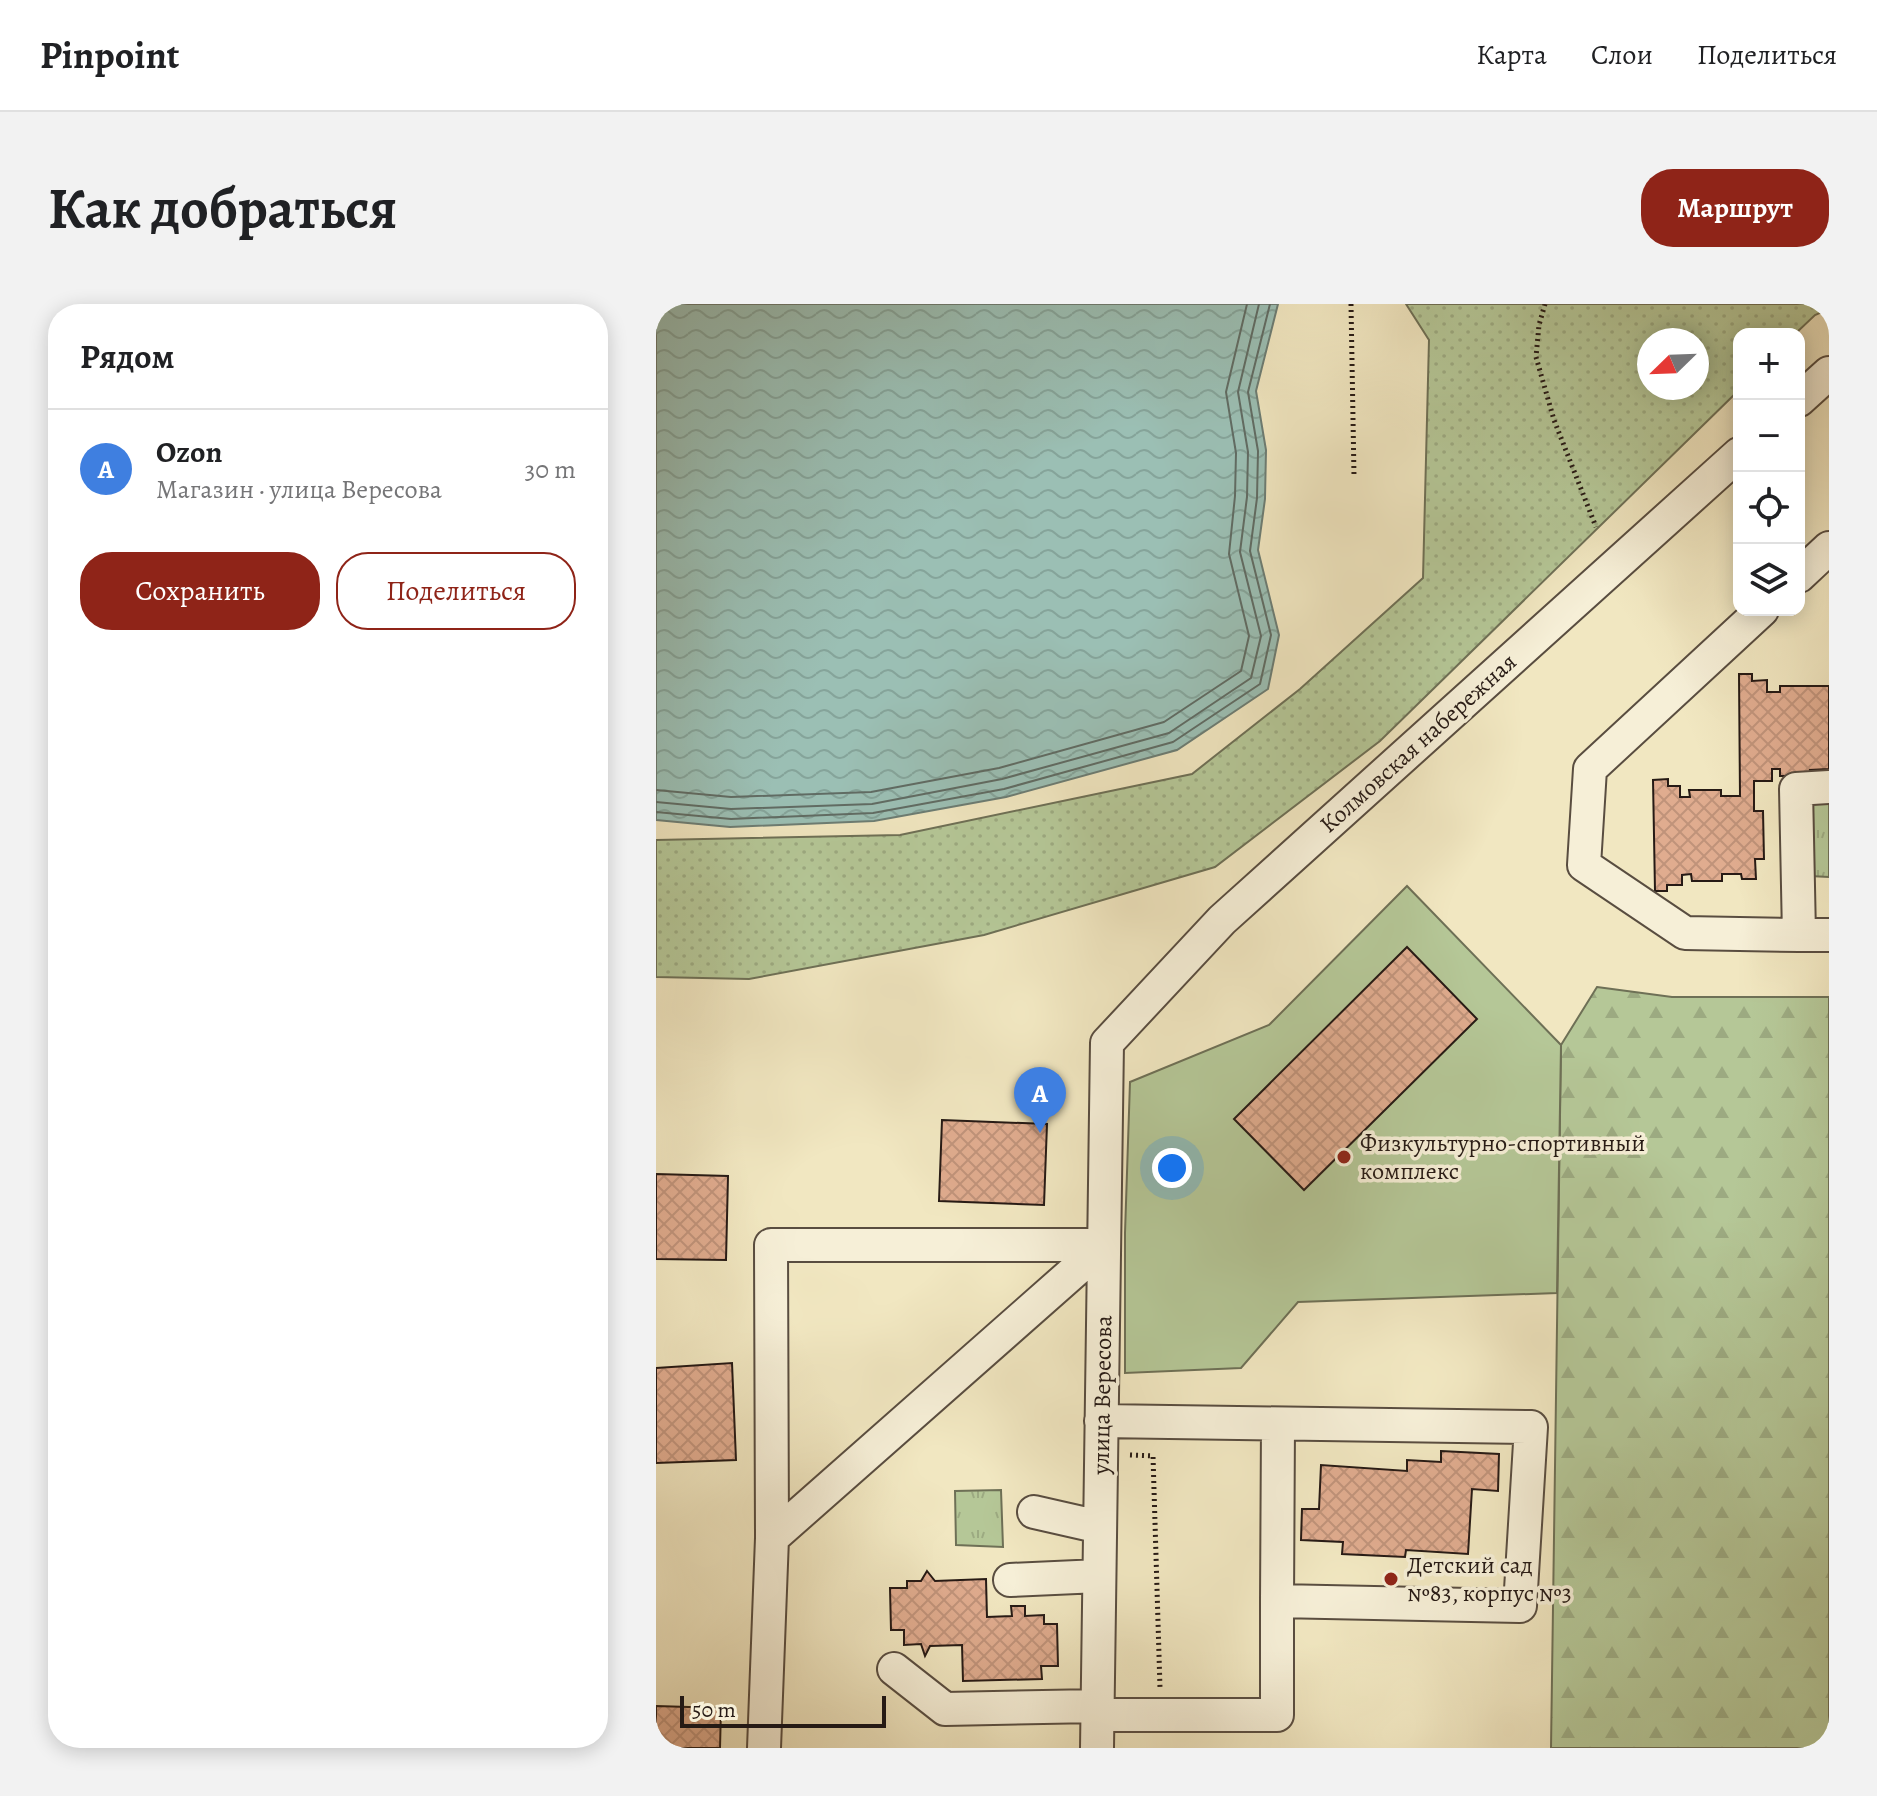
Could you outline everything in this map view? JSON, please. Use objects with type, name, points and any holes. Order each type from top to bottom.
[{"type":"street","points":[[1805,395],[1829,373]]},
{"type":"street","name":"Колмовская набережная","points":[[1107,1043],[1222,920],[1733,459]]},
{"type":"street","points":[[1805,570],[1829,548]]},
{"type":"street","points":[[1756,616],[1590,769],[1584,865],[1685,933],[1814,935],[1796,789],[1829,787]]},
{"type":"street","name":"улица Вересова","points":[[1097,1748],[1107,1043]]},
{"type":"street","points":[[792,1748],[764,1736],[772,1538],[771,1245],[1104,1245]]},
{"type":"street","points":[[772,1538],[1104,1245]]},
{"type":"street","points":[[1101,1421],[1531,1427],[1520,1606],[1277,1601]]},
{"type":"street","points":[[894,1669],[945,1709],[1277,1715],[1278,1424]]},
{"type":"street","points":[[1034,1512],[1100,1527]]},
{"type":"street","points":[[1010,1580],[1099,1576]]},
{"type":"path","points":[[1351,304],[1354,476]]},
{"type":"path","points":[[1545,304],[1536,357],[1554,420],[1596,527]]},
{"type":"path","points":[[1153,1456],[1161,1715]]},
{"type":"green space","points":[[1406,304],[1829,304],[1829,309],[1815,315],[1801,328],[1733,328],[1733,396],[1380,741],[1215,867],[984,935],[749,979],[656,977],[656,840],[900,835],[1192,774],[1300,689],[1423,578],[1429,340]]},
{"type":"green space","points":[[1810,784],[1829,784],[1829,877],[1810,876]]},
{"type":"green space","name":"Физкультурно-спортивный комплекс","points":[[1407,886],[1561,1045],[1557,1293],[1298,1302],[1241,1368],[1125,1373],[1125,1233],[1130,1082],[1269,1025]]},
{"type":"green space","points":[[1597,987],[1672,997],[1829,997],[1829,1748],[1551,1748],[1561,1045]]},
{"type":"green space","points":[[1001,1490],[1003,1547],[956,1545],[955,1491]]},
{"type":"water","points":[[656,304],[1278,304],[1256,391],[1266,450],[1265,499],[1258,550],[1279,635],[1268,689],[1177,750],[1006,797],[874,821],[730,827],[656,820]]},
{"type":"building","points":[[1739,674],[1752,674],[1752,681],[1767,680],[1767,692],[1780,692],[1780,686],[1829,686],[1829,769],[1810,770],[1811,776],[1780,776],[1780,769],[1772,769],[1772,781],[1754,781],[1754,811],[1763,811],[1764,859],[1755,859],[1756,879],[1742,879],[1741,874],[1722,874],[1722,881],[1692,881],[1691,874],[1682,875],[1682,885],[1667,885],[1667,891],[1655,891],[1653,780],[1668,779],[1668,786],[1680,786],[1680,797],[1690,797],[1689,790],[1721,790],[1721,796],[1740,796]]},
{"type":"building","points":[[1407,947],[1477,1019],[1304,1190],[1234,1119]]},
{"type":"building","points":[[942,1120],[1047,1124],[1044,1205],[939,1201]]},
{"type":"building","points":[[656,1174],[728,1176],[726,1260],[656,1259]]},
{"type":"building","points":[[732,1363],[736,1460],[656,1463],[656,1368]]},
{"type":"building","points":[[1441,1451],[1499,1454],[1498,1491],[1472,1489],[1468,1554],[1406,1550],[1405,1557],[1342,1554],[1343,1542],[1301,1540],[1302,1509],[1319,1509],[1321,1465],[1407,1471],[1407,1460],[1441,1462]]},
{"type":"building","points":[[927,1571],[935,1581],[986,1579],[987,1617],[1012,1616],[1011,1606],[1025,1606],[1025,1616],[1044,1615],[1044,1624],[1057,1624],[1058,1666],[1041,1666],[1042,1679],[963,1681],[962,1645],[930,1646],[925,1656],[921,1644],[904,1645],[904,1630],[891,1630],[890,1588],[907,1588],[907,1581],[921,1581]]},
{"type":"building","points":[[656,1706],[721,1708],[720,1748],[656,1748]]},
{"type":"place","name":"Ozon","points":[[1040,1133]]},
{"type":"place","name":"Физкультурно-спортивный комплекс","points":[[1344,1157]]},
{"type":"place","name":"Детский сад №83, корпус №3","points":[[1391,1579]]}]
